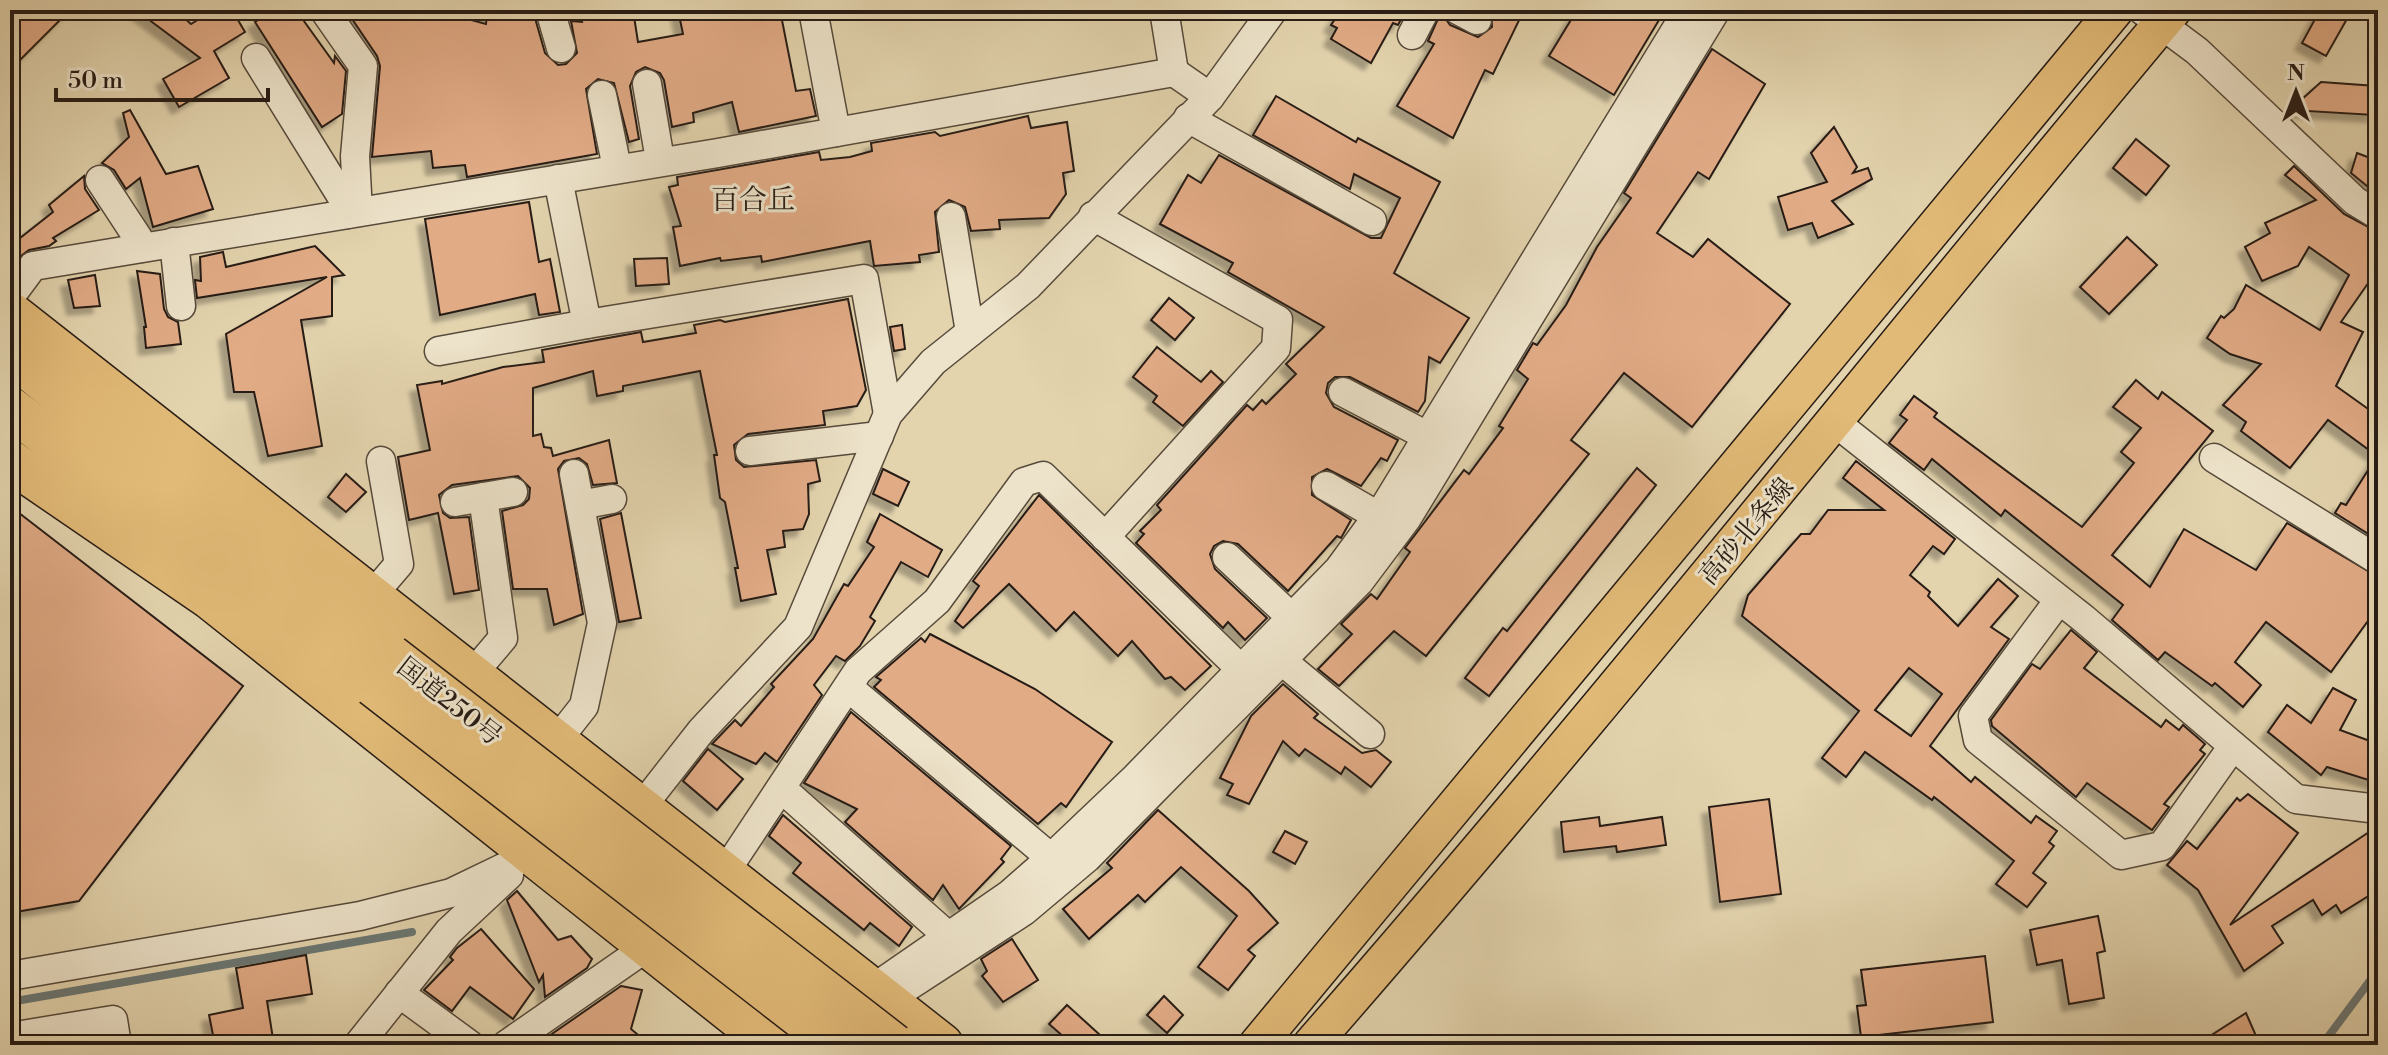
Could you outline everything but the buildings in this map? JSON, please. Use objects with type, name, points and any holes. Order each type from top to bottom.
[{"type":"highway","points":[[10,313],[942,1045]]},
{"type":"highway","name":"国道250号","points":[[10,353],[136,457],[382,670],[837,1045]]},
{"type":"highway","name":"国道250号","points":[[10,408],[382,670],[894,1045]]},
{"type":"highway","points":[[10,461],[210,598],[773,1045]]},
{"type":"main road","name":"高砂北条線","points":[[1257,1045],[2115,10]]},
{"type":"main road","name":"高砂北条線","points":[[1311,1045],[1449,887],[1836,423],[2158,15]]},
{"type":"street","points":[[324,10],[363,66],[353,213]]},
{"type":"street","points":[[550,10],[561,48]]},
{"type":"street","points":[[813,10],[836,132]]},
{"type":"street","points":[[1164,10],[1174,72]]},
{"type":"street","points":[[640,809],[701,731],[798,627],[884,425],[933,362],[1028,286],[1210,97],[1273,10]]},
{"type":"street","points":[[1412,35],[1425,10]]},
{"type":"street","points":[[782,1045],[879,996],[1024,911],[1076,867],[1147,799],[1249,677],[1291,617],[1339,569],[1378,516],[1688,10]]},
{"type":"street","points":[[822,1045],[948,936],[1010,894],[1249,677],[1281,660],[1359,582],[1407,518],[1716,10]]},
{"type":"street","points":[[2158,15],[2375,205]]},
{"type":"street","points":[[256,58],[353,213]]},
{"type":"street","points":[[10,297],[33,266],[836,132],[1174,72],[1210,97]]},
{"type":"street","points":[[647,84],[660,160]]},
{"type":"street","points":[[602,95],[617,168]]},
{"type":"street","points":[[1188,118],[1372,221]]},
{"type":"street","points":[[558,179],[587,324]]},
{"type":"street","points":[[100,180],[138,238],[140,248]]},
{"type":"street","points":[[1093,216],[1278,320],[1276,348],[1105,537]]},
{"type":"street","points":[[951,217],[970,332]]},
{"type":"street","points":[[174,242],[181,306]]},
{"type":"street","points":[[439,351],[864,279],[884,425]]},
{"type":"street","points":[[1343,392],[1427,436]]},
{"type":"street","points":[[1836,423],[2059,600],[2296,799],[2378,809]]},
{"type":"street","points":[[750,451],[884,425]]},
{"type":"street","points":[[2214,458],[2378,560]]},
{"type":"street","points":[[370,598],[399,564],[381,461]]},
{"type":"street","points":[[555,743],[584,706],[602,623],[574,474]]},
{"type":"street","points":[[723,875],[858,671],[937,601],[1024,482],[1043,476],[1249,677]]},
{"type":"street","points":[[1326,486],[1378,516]]},
{"type":"street","points":[[455,502],[513,492]]},
{"type":"street","points":[[470,677],[503,638],[483,497]]},
{"type":"street","points":[[580,505],[612,499]]},
{"type":"street","points":[[1227,557],[1291,617]]},
{"type":"street","points":[[2059,600],[1973,716],[1978,740],[2121,855],[2162,846],[2233,746]]},
{"type":"street","points":[[1281,660],[1370,734]]},
{"type":"street","points":[[848,687],[1051,858]]},
{"type":"street","points":[[781,788],[948,936]]},
{"type":"street","points":[[10,976],[360,916],[451,893],[530,855]]},
{"type":"street","points":[[358,1045],[449,931],[530,855]]},
{"type":"street","points":[[506,1045],[647,947]]},
{"type":"street","points":[[399,993],[470,1045]]},
{"type":"street","points":[[10,1037],[113,1020],[117,1045]]},
{"type":"waterway","points":[[10,1002],[412,932]]},
{"type":"waterway","points":[[2322,1045],[2378,970]]},
{"type":"district","name":"百合丘","points":[[753,199]]}]
